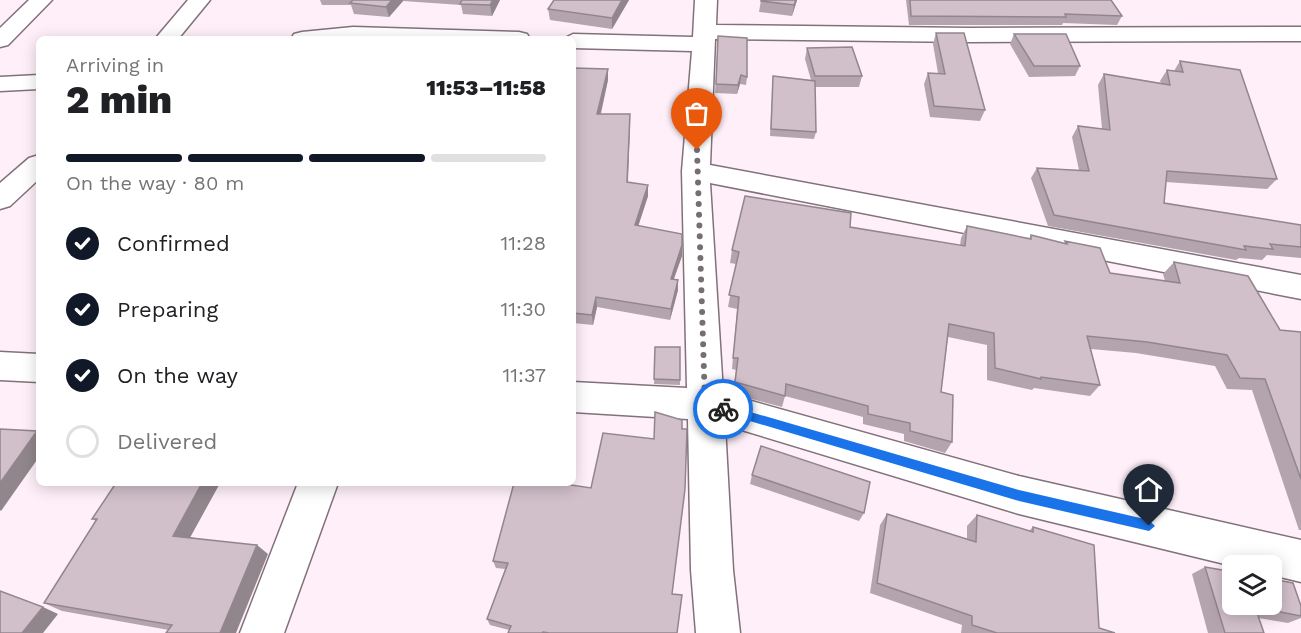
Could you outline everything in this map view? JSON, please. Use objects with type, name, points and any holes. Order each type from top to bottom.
[{"type":"street","points":[[0,40],[40,0]]},
{"type":"street","points":[[169,36],[199,0]]},
{"type":"street","points":[[704,25],[696,171],[712,570],[718,633]]},
{"type":"street","points":[[576,40],[704,25],[969,35],[1301,34]]},
{"type":"street","points":[[333,36],[353,34],[419,36]]},
{"type":"street","points":[[0,84],[36,82]]},
{"type":"street","points":[[0,199],[36,167]]},
{"type":"street","points":[[696,171],[1301,287]]},
{"type":"street","points":[[0,366],[36,368]]},
{"type":"street","points":[[576,397],[705,404],[1019,495],[1301,561]]},
{"type":"street","points":[[262,633],[317,486]]},
{"type":"building","points":[[353,0],[392,0],[386,7],[350,3]]},
{"type":"building","points":[[462,0],[493,0],[490,5],[460,4]]},
{"type":"building","points":[[554,0],[622,0],[612,18],[548,9]]},
{"type":"building","points":[[761,0],[796,0],[794,5]]},
{"type":"building","points":[[910,0],[1111,0],[1122,16],[1065,14],[1066,17],[911,16]]},
{"type":"building","points":[[936,33],[964,33],[985,110],[934,106],[928,73],[945,74]]},
{"type":"building","points":[[1014,34],[1066,34],[1080,66],[1034,66]]},
{"type":"building","points":[[718,36],[747,38],[747,77],[741,75],[738,85],[716,84]]},
{"type":"building","points":[[852,47],[862,76],[815,76],[807,48]]},
{"type":"building","points":[[1180,61],[1240,70],[1277,179],[1167,171],[1164,203],[1301,225],[1301,247],[1270,244],[1273,249],[1244,246],[1246,250],[1054,215],[1037,168],[1089,171],[1078,126],[1110,130],[1104,74],[1170,85],[1167,70],[1183,72]]},
{"type":"building","points":[[576,68],[608,69],[597,114],[630,114],[627,182],[648,185],[635,225],[682,234],[682,245],[671,279],[678,280],[671,309],[596,297],[592,315],[576,313]]},
{"type":"building","points":[[773,76],[815,81],[816,132],[771,129]]},
{"type":"building","points":[[745,196],[851,213],[850,227],[965,246],[967,226],[1031,239],[1031,235],[1067,244],[1065,241],[1100,248],[1110,273],[1180,283],[1174,262],[1248,276],[1280,330],[1301,332],[1301,479],[1265,379],[1240,378],[1227,355],[1147,342],[1087,336],[1100,385],[1041,377],[1041,379],[995,368],[994,333],[949,324],[941,392],[953,395],[952,442],[910,431],[910,423],[868,414],[868,406],[786,384],[785,396],[735,382],[738,358],[733,358],[739,297],[729,295],[739,252],[732,250]]},
{"type":"building","points":[[655,347],[680,347],[680,380],[654,379]]},
{"type":"building","points":[[655,412],[682,420],[682,429],[687,429],[685,489],[672,594],[682,595],[677,633],[508,633],[511,626],[487,619],[508,563],[493,561],[513,486],[576,486],[591,488],[603,433],[654,439]]},
{"type":"building","points":[[0,429],[36,431],[36,432],[0,483]]},
{"type":"building","points":[[761,446],[870,482],[864,513],[752,475]]},
{"type":"building","points":[[114,486],[200,486],[173,536],[257,545],[220,633],[166,633],[172,625],[44,603],[97,519],[92,519]]},
{"type":"building","points":[[887,514],[976,542],[977,515],[1033,532],[1033,527],[1094,545],[1099,628],[1115,633],[997,633],[972,625],[972,616],[877,583]]},
{"type":"building","points":[[1205,567],[1222,570],[1222,615],[1258,615],[1264,633],[1225,633]]},
{"type":"building","points":[[1282,581],[1293,583],[1301,606],[1301,616],[1282,612]]},
{"type":"building","points":[[0,591],[43,607],[22,633],[0,633]]},
{"type":"way so far","points":[[697,150],[705,404],[723,409]]},
{"type":"route","points":[[723,409],[1019,495],[1149,526]]}]
